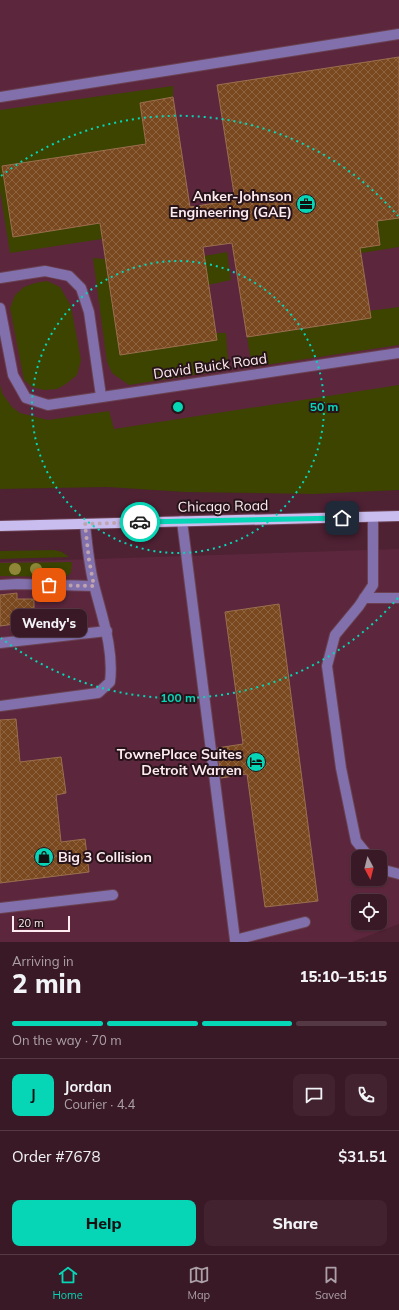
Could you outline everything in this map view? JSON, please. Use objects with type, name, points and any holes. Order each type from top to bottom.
[{"type":"main road","name":"Chicago Road","points":[[0,526],[399,516]]},
{"type":"lane","points":[[0,97],[399,34]]},
{"type":"lane","points":[[0,278],[45,271],[70,276],[81,288],[89,312],[101,396]]},
{"type":"lane","name":"David Buick Road","points":[[0,308],[13,375],[26,398],[48,405],[399,353]]},
{"type":"lane","points":[[363,850],[356,841],[341,768],[327,666],[335,635],[364,598],[372,585],[373,517]]},
{"type":"lane","points":[[182,521],[235,940],[306,922]]},
{"type":"lane","points":[[0,706],[98,693],[110,682],[111,668],[107,631],[94,586],[89,560],[85,524]]},
{"type":"lane","points":[[0,585],[94,586]]},
{"type":"lane","points":[[364,598],[399,598]]},
{"type":"lane","points":[[0,643],[107,631]]},
{"type":"lane","points":[[387,871],[399,874]]},
{"type":"lane","points":[[0,908],[113,895]]},
{"type":"shaded area","points":[[0,0],[399,0],[399,476],[0,478]]},
{"type":"shaded area","points":[[399,549],[399,924],[387,929],[387,894],[351,894],[351,930],[383,930],[352,942],[0,942],[0,562]]},
{"type":"green space","points":[[173,86],[173,97],[140,103],[146,144],[2,167],[13,237],[100,223],[102,239],[10,253],[0,190],[0,110]]},
{"type":"green space","points":[[399,218],[399,247],[361,253],[360,248],[380,245],[377,221]]},
{"type":"green space","points":[[227,252],[231,280],[208,285],[204,256]]},
{"type":"green space","points":[[93,258],[105,259],[120,355],[216,333],[226,333],[228,361],[220,371],[129,385],[112,373],[107,362]]},
{"type":"green space","points":[[47,281],[60,287],[71,306],[81,360],[77,375],[66,384],[57,389],[44,390],[32,387],[24,380],[10,308],[15,295],[24,287]]},
{"type":"green space","points":[[399,307],[399,345],[252,367],[247,337],[370,318],[368,311]]},
{"type":"green space","points":[[0,384],[2,393],[12,407],[20,413],[48,420],[109,411],[114,429],[399,385],[399,490],[313,494],[185,492],[107,487],[0,489]]},
{"type":"green space","points":[[54,550],[62,552],[69,557],[0,559],[0,551]]},
{"type":"green space","points":[[72,562],[71,573],[65,577],[0,576],[0,563]]},
{"type":"building","name":"Anker-Johnson Engineering (GAE)","points":[[399,57],[399,218],[377,221],[380,245],[360,248],[371,318],[247,337],[232,243],[203,247],[217,340],[120,355],[100,223],[13,237],[2,166],[146,144],[140,103],[173,97],[190,207],[235,200],[217,85]]},
{"type":"building","points":[[17,593],[17,599],[34,599],[34,614],[20,615],[22,623],[0,626],[0,595]]},
{"type":"building","name":"TownePlace Suites Detroit Warren","points":[[279,604],[318,901],[265,907],[247,774],[221,778],[217,748],[243,744],[225,612]]},
{"type":"building","points":[[16,719],[20,762],[61,757],[66,793],[56,795],[61,842],[85,839],[89,872],[0,883],[0,720]]},
{"type":"way so far","points":[[49,585],[94,586],[89,560],[85,524],[140,522]]},
{"type":"place","name":"Anker-Johnson Engineering (GAE)","points":[[306,204]]},
{"type":"place","name":"Wendy's","points":[[49,585]]},
{"type":"place","name":"TownePlace Suites Detroit Warren","points":[[256,762]]},
{"type":"place","name":"Big 3 Collision","points":[[44,857]]},
{"type":"route","points":[[140,522],[342,518]]}]
